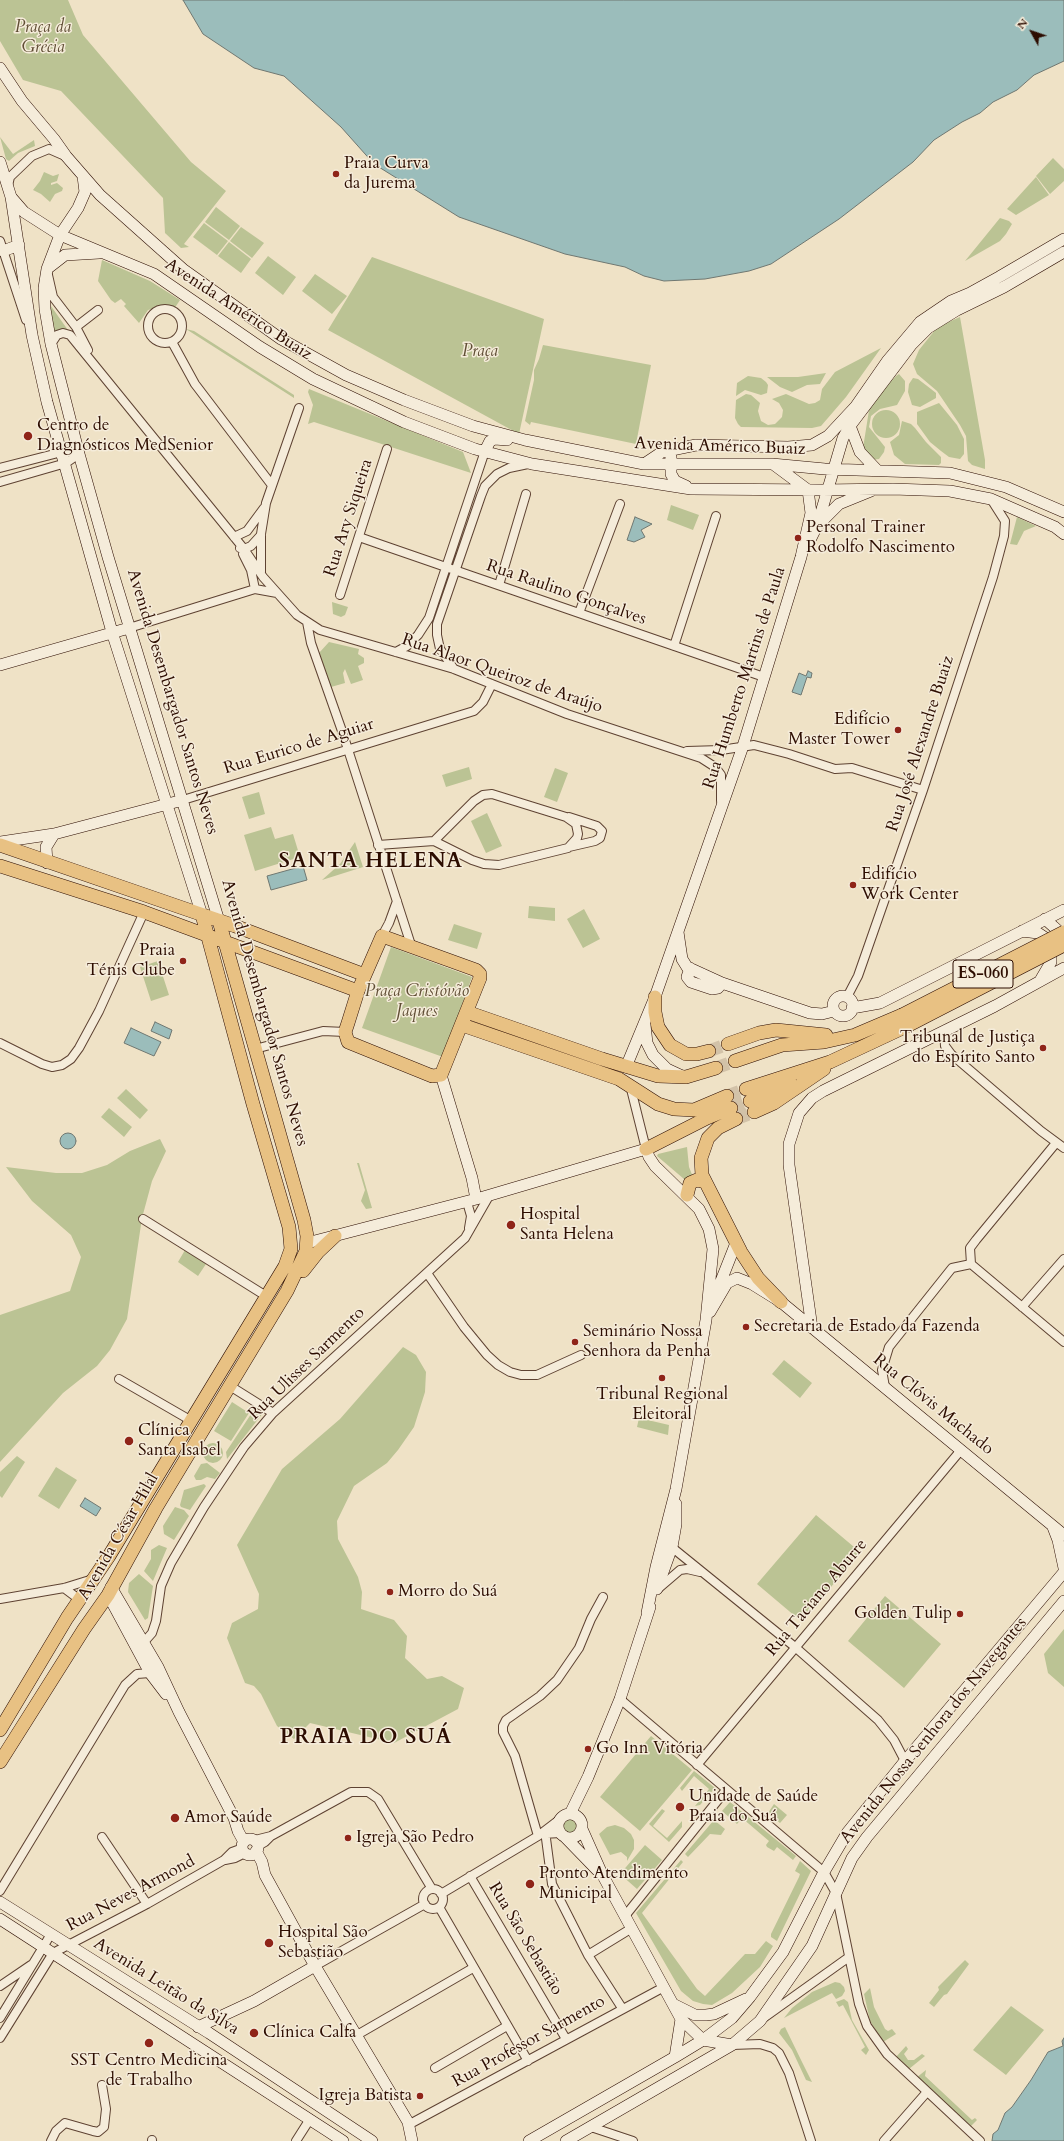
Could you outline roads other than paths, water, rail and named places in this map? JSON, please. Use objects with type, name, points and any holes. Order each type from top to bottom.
[{"type":"main road","name":"Avenida Américo Buaiz","points":[[0,68],[22,101],[54,139],[66,156],[100,195],[184,270],[281,339],[346,375],[404,400],[473,426],[549,446],[644,464],[772,464],[833,469],[950,473],[1006,487],[1064,512]]},
{"type":"main road","points":[[0,162],[9,191]]},
{"type":"main road","name":"Avenida Desembargador Santos Neves","points":[[83,175],[86,192],[78,208],[60,236],[47,270],[44,288],[44,302],[51,344],[79,454],[129,628],[219,921],[304,1220],[307,1243]]},
{"type":"main road","name":"Avenida Américo Buaiz","points":[[9,191],[24,212],[60,236],[154,274],[260,347],[313,379],[404,422],[485,451],[532,464],[691,489],[876,489],[950,491],[991,500],[1055,527],[1064,534]]},
{"type":"main road","name":"Avenida Desembargador Santos Neves","points":[[9,191],[19,245],[32,335],[47,402],[66,463],[112,632],[208,935],[289,1227]]},
{"type":"main road","points":[[644,464],[662,452],[696,445],[812,445],[828,436],[856,406],[888,360],[920,322],[951,301],[970,293],[1064,239]]},
{"type":"main road","points":[[2,246],[19,245]]},
{"type":"main road","name":"Rua Humberto Martins de Paula","points":[[801,557],[817,526],[843,438],[850,426],[912,344],[928,328],[957,310],[1004,288],[1064,252]]},
{"type":"main road","points":[[47,270],[65,255],[105,253]]},
{"type":"main road","points":[[850,426],[860,452],[877,470]]},
{"type":"main road","points":[[485,451],[490,441],[495,439],[549,446]]},
{"type":"main road","points":[[691,489],[676,481],[671,474],[670,457],[674,453],[696,445]]},
{"type":"main road","points":[[772,464],[808,490]]},
{"type":"main road","points":[[817,526],[839,504],[876,489]]},
{"type":"main road","name":"Rua Humberto Martins de Paula","points":[[626,1067],[655,997],[743,746],[801,557],[811,513],[808,490]]},
{"type":"main road","points":[[0,665],[129,628]]},
{"type":"main road","name":"Rua Eurico de Aguiar","points":[[0,844],[54,834],[183,800]]},
{"type":"main road","points":[[47,863],[46,847],[54,834]]},
{"type":"main road","points":[[0,844],[47,863],[202,915],[365,975]]},
{"type":"main road","points":[[0,866],[144,912],[358,991]]},
{"type":"main road","points":[[852,1008],[880,1003],[1064,910]]},
{"type":"main road","points":[[1045,919],[1064,936]]},
{"type":"main road","points":[[678,929],[682,959],[690,968],[722,983],[810,1013],[822,1014],[834,1011],[843,1016],[849,1013],[852,1008],[852,1002],[847,997],[841,996],[836,999],[833,1005],[834,1011]]},
{"type":"main road","points":[[1022,931],[1038,933],[1044,937],[1051,949],[1051,962],[1041,979]]},
{"type":"main road","name":"ES-060","points":[[845,1055],[817,1067],[750,1101],[774,1103],[845,1055],[904,1020],[1064,932]]},
{"type":"main road","points":[[441,1075],[432,1076],[348,1042],[345,1032],[358,991],[382,936],[411,945],[476,970],[480,978],[441,1075],[472,1178],[471,1201]]},
{"type":"main road","name":"ES-060","points":[[735,1061],[782,1045],[824,1042],[904,1020],[1064,945]]},
{"type":"main road","points":[[812,1328],[788,1166],[788,1144],[794,1124],[806,1105],[823,1091],[995,1006],[1041,979],[1064,968]]},
{"type":"main road","points":[[655,997],[655,1012],[658,1027],[670,1045],[686,1054],[697,1054],[710,1051]]},
{"type":"main road","points":[[467,1012],[626,1067],[658,1076],[686,1077],[716,1068]]},
{"type":"main road","points":[[645,1022],[647,1042],[657,1060],[673,1073],[686,1077]]},
{"type":"main road","points":[[462,1025],[630,1084],[658,1104],[680,1110],[731,1108]]},
{"type":"main road","points":[[728,1044],[759,1032],[776,1030],[824,1035],[855,1034]]},
{"type":"main road","points":[[607,1075],[619,1074],[626,1067]]},
{"type":"main road","points":[[289,1227],[295,1239],[303,1244],[471,1201],[646,1149],[731,1108]]},
{"type":"main road","points":[[731,1108],[718,1128],[704,1145],[700,1164],[705,1182],[736,1243],[758,1278],[781,1302]]},
{"type":"main road","points":[[646,1149],[655,1166],[687,1195],[706,1220],[712,1240],[713,1258],[706,1318],[676,1489],[647,1614]]},
{"type":"main road","points":[[687,1195],[690,1184],[697,1180],[705,1182]]},
{"type":"main road","name":"Avenida César Hilal","points":[[0,1730],[80,1600],[109,1556],[289,1257],[292,1242],[289,1227]]},
{"type":"main road","points":[[287,1291],[318,1252],[335,1236]]},
{"type":"main road","name":"Avenida César Hilal","points":[[0,1762],[84,1629],[110,1591],[156,1508],[287,1291],[302,1264],[307,1243]]},
{"type":"main road","points":[[706,1318],[736,1243]]},
{"type":"main road","name":"Rua Clóvis Machado","points":[[706,1318],[718,1295],[732,1279],[737,1278],[747,1281],[781,1302],[1064,1535]]},
{"type":"main road","points":[[602,1874],[562,1835],[558,1824],[559,1820],[563,1816],[570,1814],[588,1776],[620,1700],[647,1614],[672,1548],[676,1524],[676,1489]]},
{"type":"main road","points":[[1052,1525],[1064,1527]]},
{"type":"main road","points":[[1052,1525],[1058,1540],[1064,1568]]},
{"type":"main road","points":[[109,1556],[104,1573],[105,1585],[144,1642],[234,1818],[244,1828],[250,1847],[265,1875],[315,1966],[358,2035],[410,2133],[418,2141]]},
{"type":"main road","name":"Avenida Nossa Senhora dos Navegantes","points":[[750,1997],[783,1952],[824,1872],[847,1833],[905,1760],[1064,1572]]},
{"type":"main road","points":[[110,1591],[128,1631],[150,1673],[179,1712]]},
{"type":"main road","points":[[1050,1617],[1064,1597]]},
{"type":"main road","name":"Avenida Nossa Senhora dos Navegantes","points":[[566,2141],[732,2045],[760,2021],[812,1946],[852,1858],[867,1837],[1064,1601]]},
{"type":"main road","points":[[128,1631],[138,1642],[144,1642]]},
{"type":"main road","points":[[562,1835],[569,1838],[576,1837],[582,1824],[588,1776]]},
{"type":"main road","points":[[570,1814],[582,1824],[602,1874],[681,2019],[703,2040],[732,2045]]},
{"type":"main road","name":"Avenida Leitão da Silva","points":[[0,1902],[209,2033],[372,2141]]},
{"type":"main road","name":"Avenida Leitão da Silva","points":[[0,1919],[343,2141]]},
{"type":"main road","points":[[198,2026],[254,2001],[315,1966]]},
{"type":"main road","points":[[303,1973],[322,1977]]},
{"type":"main road","points":[[673,2003],[695,2015],[706,2015],[714,2014],[750,1997]]},
{"type":"main road","points":[[528,2141],[675,2058],[703,2040],[732,2018],[750,1997]]},
{"type":"main road","points":[[207,2052],[209,2033],[216,2018]]},
{"type":"main road","points":[[675,2058],[681,2019]]},
{"type":"street","points":[[9,191],[10,177],[32,156],[49,149],[66,156]]},
{"type":"street","points":[[2,246],[32,335]]},
{"type":"street","points":[[47,270],[53,296],[76,326],[93,360]]},
{"type":"street","points":[[169,309],[178,314],[181,319],[182,330],[180,335],[172,342],[160,342],[155,340],[149,330],[150,319],[158,311],[169,309]]},
{"type":"street","points":[[76,326],[98,310]]},
{"type":"street","points":[[51,344],[58,335],[63,333],[70,335],[93,360],[234,537],[242,549],[251,570],[255,589]]},
{"type":"street","points":[[172,342],[195,384],[271,484]]},
{"type":"street","points":[[261,572],[261,534],[271,484],[299,408]]},
{"type":"street","name":"Rua Ary Siqueira","points":[[340,596],[387,449]]},
{"type":"street","points":[[396,652],[407,646],[418,635],[429,618],[485,451]]},
{"type":"street","points":[[62,452],[79,454],[66,463],[2,482],[1,468],[62,452]]},
{"type":"street","points":[[454,669],[440,649],[437,635],[437,624],[457,571],[485,486],[497,474],[509,468],[532,464]]},
{"type":"street","points":[[499,585],[526,494]]},
{"type":"street","name":"Rua José Alexandre Buaiz","points":[[847,997],[858,976],[923,790],[993,577],[1004,536],[1005,521],[991,500]]},
{"type":"street","points":[[579,613],[620,504]]},
{"type":"street","points":[[234,537],[247,531],[266,506]]},
{"type":"street","points":[[674,646],[716,516]]},
{"type":"street","points":[[242,549],[251,546],[261,534]]},
{"type":"street","name":"Rua Raulino Gonçalves","points":[[359,537],[764,677]]},
{"type":"street","name":"Rua Alaor Queiroz de Araújo","points":[[242,549],[277,593],[297,615],[320,630],[454,669],[567,714],[701,758],[715,767],[721,775],[721,810]]},
{"type":"street","points":[[129,628],[255,589],[277,593]]},
{"type":"street","points":[[307,622],[311,643],[411,945]]},
{"type":"street","name":"Rua Eurico de Aguiar","points":[[183,800],[474,712],[483,702],[492,684]]},
{"type":"street","name":"Rua Alaor Queiroz de Araújo","points":[[682,751],[721,750],[743,746],[765,747],[835,769],[852,768],[923,790]]},
{"type":"street","points":[[378,845],[434,840],[472,860],[484,864],[499,864],[568,848],[595,840],[600,838],[602,831],[597,826],[492,794],[483,795],[474,801],[434,840]]},
{"type":"street","points":[[558,815],[573,821],[578,829],[577,838],[568,848]]},
{"type":"street","points":[[382,936],[389,923],[397,901]]},
{"type":"street","points":[[0,1043],[52,1067],[62,1065],[71,1059],[79,1048],[99,1012],[144,912]]},
{"type":"street","points":[[947,1030],[944,1033],[945,1046],[951,1054],[1056,1143],[1064,1148]]},
{"type":"street","points":[[255,1049],[323,1031],[345,1032]]},
{"type":"street","points":[[630,1084],[646,1149]]},
{"type":"street","points":[[1056,1143],[970,1248],[971,1264],[1064,1342]]},
{"type":"street","name":"Rua Ulisses Sarmento","points":[[144,1642],[152,1633],[156,1621],[161,1586],[170,1562],[240,1453],[273,1413],[468,1234],[489,1196]]},
{"type":"street","points":[[468,1234],[471,1220],[471,1201]]},
{"type":"street","points":[[143,1219],[266,1296]]},
{"type":"street","points":[[1022,1307],[1064,1259]]},
{"type":"street","points":[[885,1387],[882,1370],[889,1348],[952,1268],[971,1264]]},
{"type":"street","points":[[427,1273],[464,1327],[498,1365],[510,1372],[521,1375],[537,1375],[581,1355]]},
{"type":"street","points":[[119,1379],[190,1420]]},
{"type":"street","points":[[230,1386],[273,1413]]},
{"type":"street","name":"Rua Taciano Aburre","points":[[697,1765],[961,1450]]},
{"type":"street","points":[[663,1540],[795,1647],[878,1720],[894,1740],[905,1760]]},
{"type":"street","points":[[656,1592],[664,1582],[680,1570],[687,1569],[704,1573]]},
{"type":"street","points":[[0,1600],[64,1588],[94,1579]]},
{"type":"street","points":[[64,1588],[80,1600]]},
{"type":"street","points":[[603,1597],[591,1619],[579,1648],[557,1680],[540,1696],[506,1720],[502,1726],[503,1732],[515,1756],[543,1834],[552,1884],[588,1955],[622,2008]]},
{"type":"street","points":[[0,1891],[125,1685],[137,1674],[150,1673]]},
{"type":"street","points":[[620,1700],[824,1872],[836,1893],[859,2004],[867,2026],[887,2054],[980,2141]]},
{"type":"street","name":"Rua Neves Armond","points":[[48,1950],[68,1945],[147,1904],[224,1860],[232,1852],[250,1847],[351,1792],[360,1790],[368,1792],[378,1799],[432,1890]]},
{"type":"street","points":[[626,1916],[726,1790]]},
{"type":"street","points":[[441,1894],[543,1834],[559,1820]]},
{"type":"street","points":[[543,1834],[562,1835]]},
{"type":"street","points":[[102,1837],[147,1904]]},
{"type":"street","name":"Rua São Sebastião","points":[[470,1876],[566,2038]]},
{"type":"street","points":[[439,1907],[429,1908],[425,1904],[424,1897],[428,1891],[432,1890],[441,1894]]},
{"type":"street","points":[[439,1907],[442,1901],[441,1894]]},
{"type":"street","points":[[315,1966],[425,1904]]},
{"type":"street","points":[[439,1907],[528,2061]]},
{"type":"street","points":[[588,1955],[632,1928]]},
{"type":"street","points":[[0,2038],[48,1950],[51,1934]]},
{"type":"street","points":[[0,1986],[48,1950]]},
{"type":"street","points":[[760,2021],[849,1957]]},
{"type":"street","points":[[0,2018],[36,1960]]},
{"type":"street","points":[[358,2035],[473,1968]]},
{"type":"street","name":"Rua Professor Sarmento","points":[[410,2133],[566,2038],[664,1987]]},
{"type":"street","points":[[436,2068],[507,2026]]},
{"type":"street","points":[[732,2045],[760,2044],[773,2048],[779,2053],[789,2073],[809,2139]]},
{"type":"street","points":[[51,2141],[56,2132],[66,2124],[93,2132],[98,2132],[104,2127],[105,2101],[102,2085]]},
{"type":"street","points":[[884,2141],[927,2092]]},
{"type":"street","points":[[296,2141],[310,2120]]},
{"type":"street","points":[[591,2127],[634,2141]]},
{"type":"water","points":[[183,0],[1064,0],[1064,61],[1034,75],[1017,90],[993,102],[980,113],[962,122],[934,140],[913,162],[839,219],[771,264],[749,271],[705,279],[664,281],[644,276],[625,267],[565,254],[459,217],[374,164],[341,127],[284,76],[254,68],[203,34]]},
{"type":"water","points":[[635,517],[652,524],[641,530],[645,537],[634,542],[627,540]]},
{"type":"water","points":[[808,671],[812,673],[811,678],[807,677],[801,695],[792,692],[799,673],[806,676]]},
{"type":"water","points":[[303,866],[307,880],[271,890],[267,876]]},
{"type":"water","points":[[155,1022],[172,1030],[169,1039],[151,1031]]},
{"type":"water","points":[[131,1028],[161,1042],[154,1056],[124,1043]]},
{"type":"water","points":[[68,1133],[74,1135],[76,1141],[74,1147],[68,1149],[62,1147],[60,1141],[62,1135]]},
{"type":"water","points":[[85,1498],[101,1508],[96,1516],[80,1506]]},
{"type":"water","points":[[1064,2038],[1064,2141],[992,2141],[993,2134],[998,2130],[1005,2113],[1012,2107],[1048,2052],[1063,2046],[1062,2041]]},
{"type":"tunnel","points":[[709,1051],[728,1044]]},
{"type":"tunnel","points":[[716,1068],[735,1061]]},
{"type":"tunnel","points":[[727,1096],[746,1089]]},
{"type":"tunnel","points":[[731,1108],[750,1101]]},
{"type":"tunnel","points":[[736,1119],[754,1112]]},
{"type":"place","name":"Praia Curva da Jurema","points":[[336,174]]},
{"type":"place","name":"Centro de Diagnósticos MedSenior","points":[[28,436]]},
{"type":"place","name":"Personal Trainer Rodolfo Nascimento","points":[[798,538]]},
{"type":"place","name":"Edifício Master Tower","points":[[898,730]]},
{"type":"place","name":"Edifício Work Center","points":[[853,885]]},
{"type":"place","name":"Praia Ténis Clube","points":[[183,961]]},
{"type":"place","name":"Tribunal de Justiça do Espírito Santo","points":[[1043,1048]]},
{"type":"place","name":"Hospital Santa Helena","points":[[511,1225]]},
{"type":"place","name":"Secretaria de Estado da Fazenda","points":[[746,1327]]},
{"type":"place","name":"Seminário Nossa Senhora da Penha","points":[[575,1342]]},
{"type":"place","name":"Tribunal Regional Eleitoral","points":[[662,1378]]},
{"type":"place","name":"Clínica Santa Isabel","points":[[129,1441]]},
{"type":"place","name":"Morro do Suá","points":[[390,1592]]},
{"type":"place","name":"Golden Tulip","points":[[960,1614]]},
{"type":"place","name":"Go Inn Vitória","points":[[588,1749]]},
{"type":"place","name":"Unidade de Saúde Praia do Suá","points":[[680,1807]]},
{"type":"place","name":"Amor Saúde","points":[[175,1818]]},
{"type":"place","name":"Igreja São Pedro","points":[[348,1838]]},
{"type":"place","name":"Pronto Atendimento Municipal","points":[[530,1884]]},
{"type":"place","name":"Hospital São Sebastião","points":[[269,1943]]},
{"type":"place","name":"Clínica Calfa","points":[[254,2033]]},
{"type":"place","name":"SST Centro Medicina de Trabalho","points":[[149,2043]]},
{"type":"place","name":"Igreja Batista","points":[[420,2096]]},
{"type":"district","name":"SANTA HELENA","points":[[371,862]]},
{"type":"district","name":"PRAIA DO SUÁ","points":[[366,1738]]},
{"type":"park label","name":"Praça da Grécia","points":[[43,38]]},
{"type":"park label","name":"Praça","points":[[480,352]]},
{"type":"park label","name":"Praça Cristóvão Jaques","points":[[417,1002]]}]
